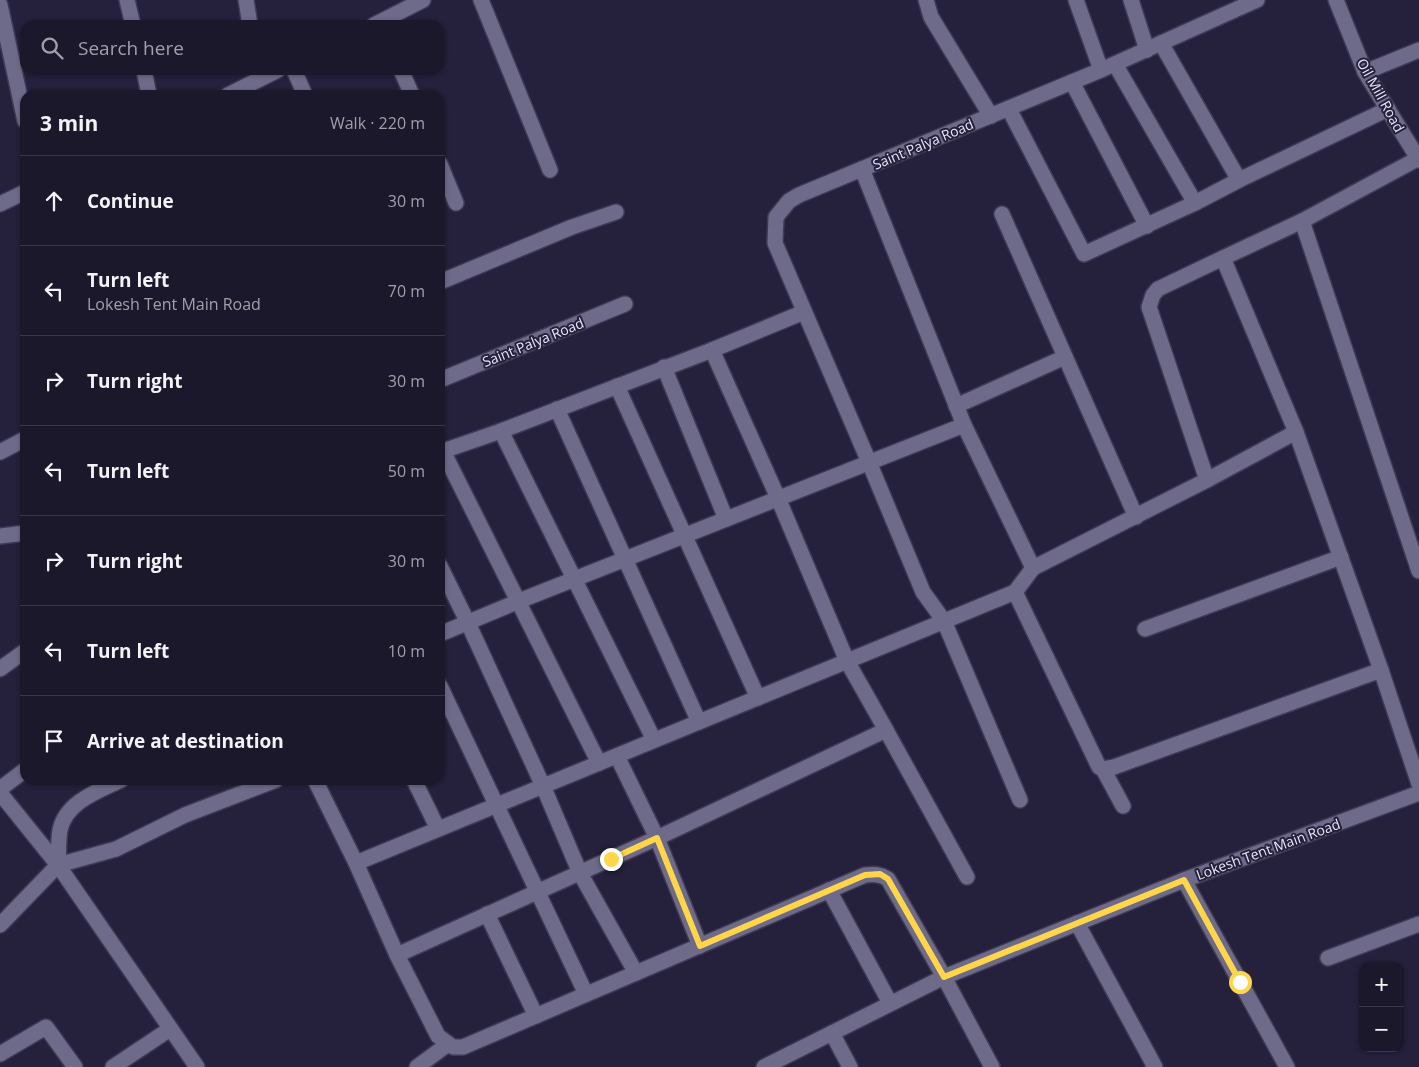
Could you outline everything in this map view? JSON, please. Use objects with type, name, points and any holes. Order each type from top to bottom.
[{"type":"street","points":[[127,0],[132,20]]},
{"type":"street","points":[[246,0],[249,20]]},
{"type":"street","points":[[386,20],[423,0]]},
{"type":"street","points":[[481,0],[550,170]]},
{"type":"street","points":[[926,0],[931,17],[990,116]]},
{"type":"street","points":[[1076,0],[1101,70]]},
{"type":"street","points":[[1131,0],[1154,46],[1239,180]]},
{"type":"street","name":"Saint Palya Road","points":[[804,312],[775,242],[776,217],[789,200],[1101,70],[1257,0]]},
{"type":"street","name":"Oil Mill Road","points":[[1336,0],[1366,72],[1419,159]]},
{"type":"street","points":[[0,5],[20,98]]},
{"type":"street","points":[[1366,72],[1419,50]]},
{"type":"street","points":[[1115,64],[1195,203]]},
{"type":"street","points":[[145,75],[148,90]]},
{"type":"street","points":[[235,90],[257,75]]},
{"type":"street","points":[[296,75],[302,90]]},
{"type":"street","points":[[403,75],[410,90]]},
{"type":"street","points":[[1072,82],[1147,226]]},
{"type":"street","points":[[1009,108],[1084,254],[1147,226],[1388,109]]},
{"type":"street","points":[[1207,480],[1149,307],[1153,295],[1158,289],[1302,221],[1419,159]]},
{"type":"street","points":[[862,169],[964,425],[1033,568]]},
{"type":"street","points":[[445,176],[456,203]]},
{"type":"street","points":[[0,204],[20,194]]},
{"type":"street","points":[[445,280],[616,212]]},
{"type":"street","points":[[1002,214],[1136,517]]},
{"type":"street","points":[[1302,221],[1419,572]]},
{"type":"street","points":[[1223,258],[1296,432],[1381,670],[1419,784]]},
{"type":"street","name":"Saint Palya Road","points":[[445,378],[625,304]]},
{"type":"street","points":[[445,450],[501,431],[712,350],[804,312],[923,592],[944,621],[1020,800]]},
{"type":"street","points":[[712,350],[778,498],[847,661],[967,877]]},
{"type":"street","points":[[956,406],[1065,358]]},
{"type":"street","points":[[664,367],[726,519]]},
{"type":"street","points":[[618,386],[758,698]]},
{"type":"street","points":[[557,409],[700,722]]},
{"type":"street","points":[[445,632],[964,425]]},
{"type":"street","points":[[501,431],[654,740]]},
{"type":"street","points":[[356,863],[1015,592],[1033,568],[1136,517],[1296,432]]},
{"type":"street","points":[[0,452],[20,442]]},
{"type":"street","points":[[445,457],[599,763]]},
{"type":"street","points":[[0,536],[20,534]]},
{"type":"street","points":[[1145,629],[1340,557]]},
{"type":"street","points":[[445,576],[543,786],[580,873],[636,973]]},
{"type":"street","points":[[1015,592],[1097,765],[1103,769],[1123,806]]},
{"type":"street","points":[[0,670],[20,655]]},
{"type":"street","points":[[1103,769],[1123,764],[1381,670]]},
{"type":"street","points":[[445,697],[586,994]]},
{"type":"street","points":[[397,955],[657,838],[886,730]]},
{"type":"street","points":[[617,756],[657,838],[700,946]]},
{"type":"street","points":[[0,789],[20,774]]},
{"type":"street","points":[[58,865],[60,829],[70,811],[80,801],[111,785]]},
{"type":"street","points":[[0,925],[58,865],[116,848],[185,815],[263,785]]},
{"type":"street","points":[[317,785],[356,863],[397,955],[438,1036],[453,1047],[463,1047],[865,875],[880,874],[888,879],[944,977],[992,1067]]},
{"type":"street","points":[[416,785],[438,829]]},
{"type":"street","points":[[0,793],[58,865],[197,1067]]},
{"type":"street","name":"Lokesh Tent Main Road","points":[[764,1067],[944,977],[1184,880],[1419,793]]},
{"type":"street","points":[[1184,880],[1287,1067]]},
{"type":"street","points":[[829,890],[890,1003]]},
{"type":"street","points":[[487,914],[536,1016]]},
{"type":"street","points":[[1077,923],[1155,1067]]},
{"type":"street","points":[[1328,958],[1419,924]]},
{"type":"street","points":[[0,1054],[46,1027],[75,1067]]},
{"type":"street","points":[[113,1067],[170,1029]]},
{"type":"street","points":[[832,1032],[850,1067]]},
{"type":"street","points":[[417,1067],[448,1044]]},
{"type":"route","points":[[611,859],[657,838],[700,946],[865,875],[880,874],[888,879],[944,977],[1184,880],[1240,982]]}]
